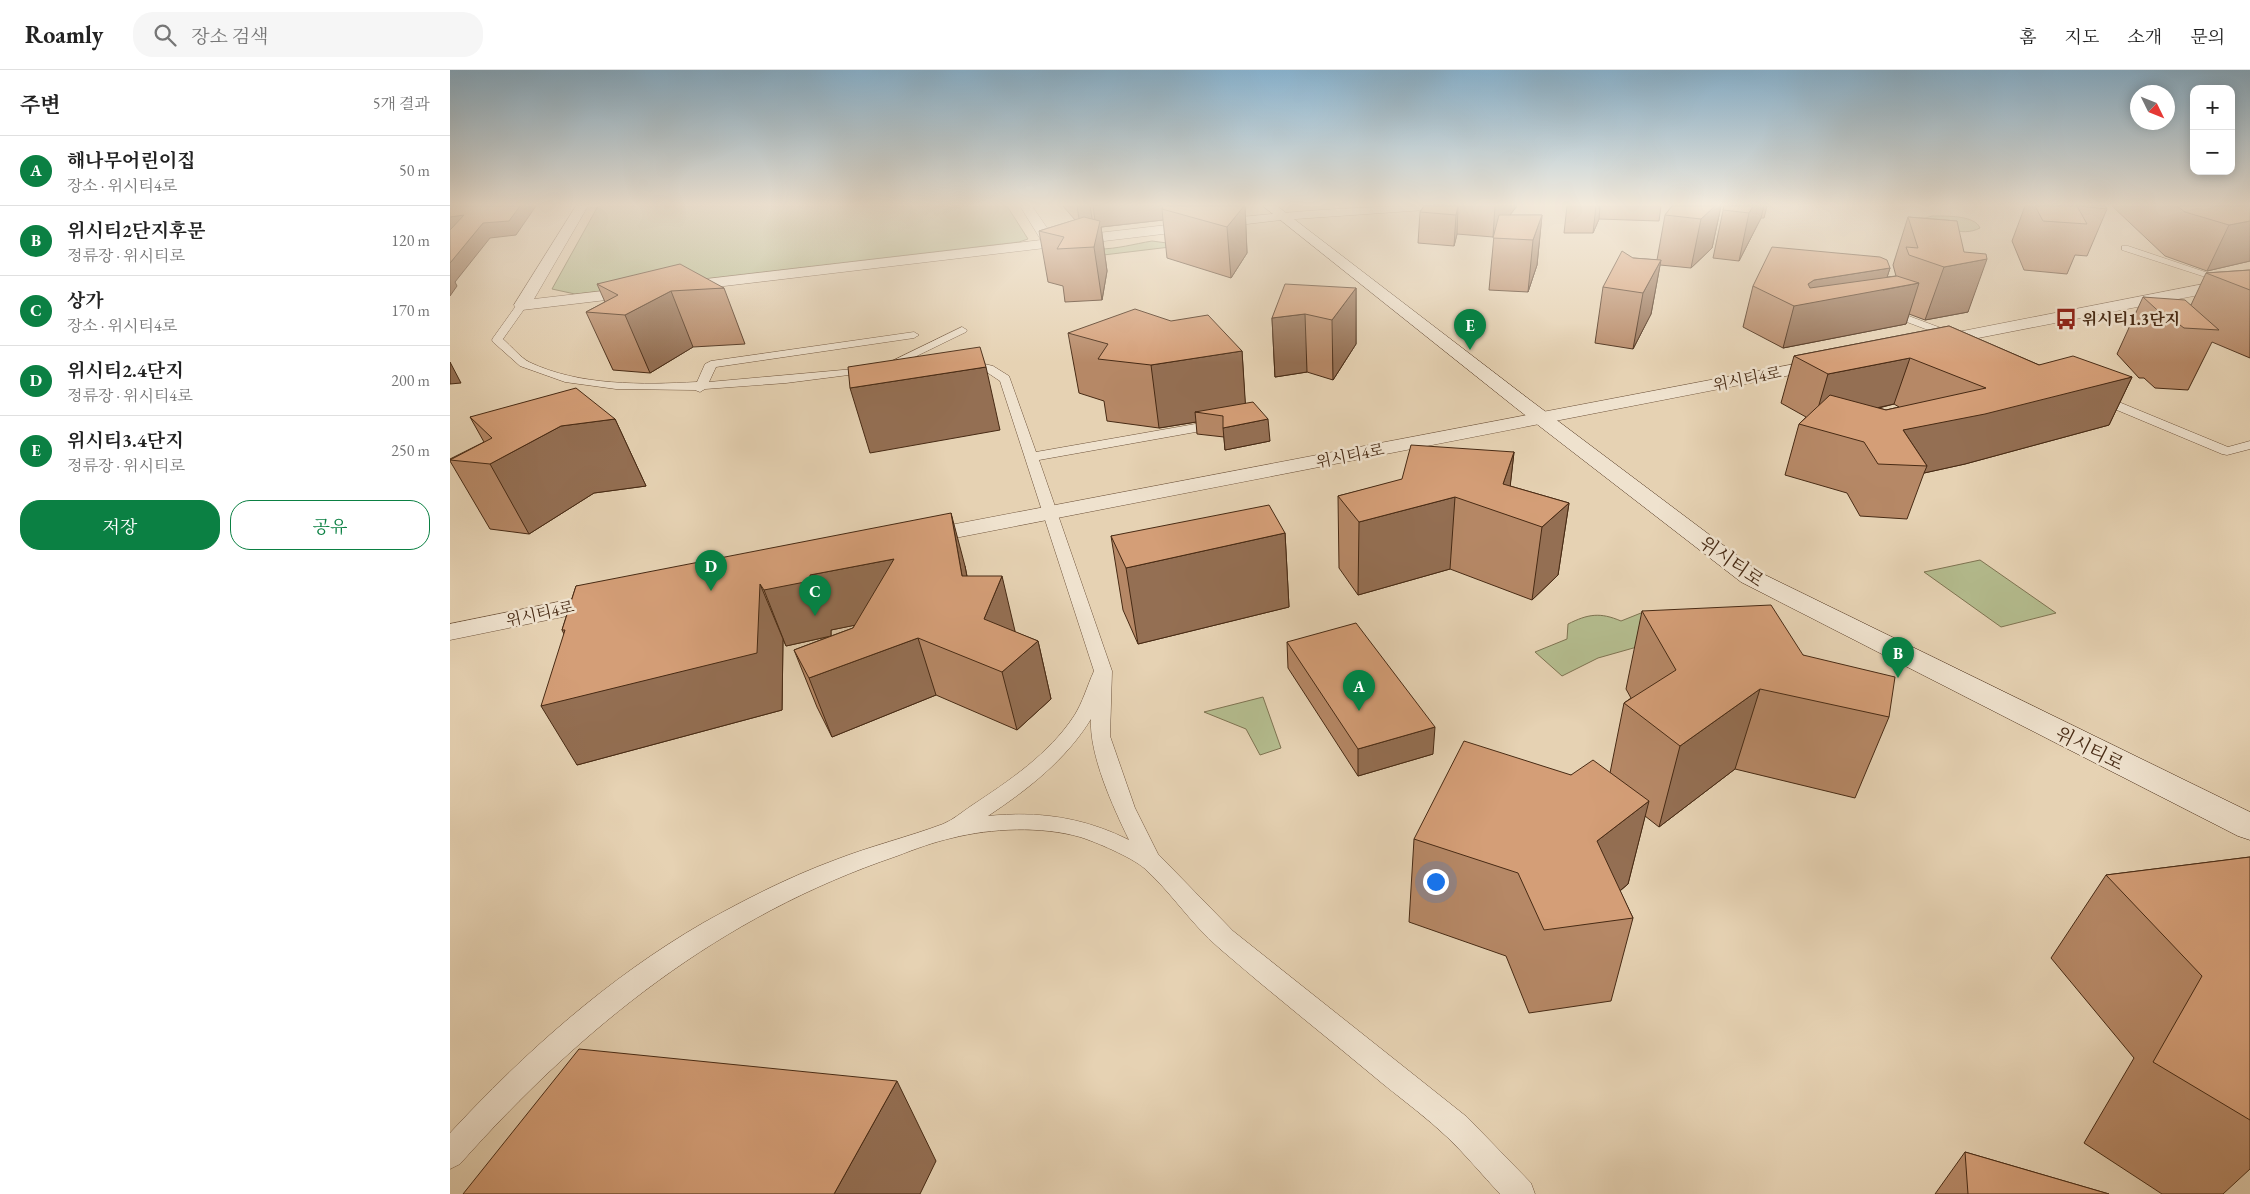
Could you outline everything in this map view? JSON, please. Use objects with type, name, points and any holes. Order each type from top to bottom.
[{"type":"street","points":[[522,305],[550,258]]},
{"type":"street","points":[[522,305],[918,258]]},
{"type":"street","name":"위시티로","points":[[1336,258],[1750,577],[2250,828]]},
{"type":"street","points":[[1911,346],[2242,282]]},
{"type":"street","name":"위시티4로","points":[[898,542],[1843,359]]},
{"type":"street","name":"위시티4로","points":[[450,632],[630,595]]},
{"type":"lane","points":[[2161,258],[2242,282]]},
{"type":"lane","points":[[522,305],[497,340],[503,350],[515,360],[554,376],[600,384],[700,388],[753,384],[927,362]]},
{"type":"lane","points":[[1882,309],[1977,347]]},
{"type":"lane","points":[[886,367],[962,330]]},
{"type":"lane","points":[[700,388],[711,364],[914,335]]},
{"type":"lane","points":[[945,362],[978,365],[999,373],[1006,379],[1103,671],[1100,736],[1124,808],[1150,860],[1224,938],[1457,1126],[1520,1194]]},
{"type":"lane","points":[[2084,392],[2227,451],[2250,445]]},
{"type":"lane","points":[[1032,458],[1233,421]]},
{"type":"lane","points":[[953,829],[1010,789],[1064,742],[1083,718],[1103,671]]},
{"type":"lane","points":[[450,1154],[470,1131],[554,1046],[636,982],[712,931],[760,904],[818,876],[888,849],[953,829],[1024,821],[1058,823],[1098,835],[1150,860]]},
{"type":"green space","points":[[569,258],[879,258],[575,294],[552,289]]},
{"type":"green space","points":[[1980,560],[2056,613],[2001,627],[1924,572]]},
{"type":"green space","points":[[1641,613],[1668,619],[1644,645],[1598,658],[1562,676],[1535,652],[1567,639],[1568,624],[1582,618],[1600,615],[1621,621]]},
{"type":"green space","points":[[1263,697],[1281,748],[1260,755],[1246,729],[1204,712]]},
{"type":"building","points":[[1618,258],[1661,260],[1643,293],[1603,287]]},
{"type":"building","points":[[1766,258],[1883,258],[1887,260],[1890,268],[1814,280],[1808,284],[1810,288],[1897,276],[1919,283],[1794,306],[1753,286]]},
{"type":"building","points":[[1919,258],[1987,259],[1944,267]]},
{"type":"building","points":[[680,264],[724,288],[671,291],[625,315],[586,312],[618,295],[597,284]]},
{"type":"building","points":[[2250,270],[2250,290],[2206,273]]},
{"type":"building","points":[[1285,284],[1356,288],[1332,320],[1305,314],[1272,318]]},
{"type":"building","points":[[2143,297],[2185,300],[2219,330],[2184,328],[2172,319],[2167,319]]},
{"type":"building","points":[[1135,309],[1171,321],[1208,315],[1242,351],[1151,365],[1098,359],[1108,344],[1068,333]]},
{"type":"building","points":[[1949,326],[2039,365],[2073,356],[2132,377],[1985,414],[1903,430],[1927,466],[1878,464],[1864,442],[1799,424],[1830,395],[1886,410],[1986,388],[1910,358],[1828,374],[1794,356]]},
{"type":"building","points":[[980,347],[986,367],[850,388],[848,367]]},
{"type":"building","points":[[576,388],[615,419],[561,426],[490,464],[450,460],[492,438],[470,417]]},
{"type":"building","points":[[1253,402],[1268,419],[1223,428],[1223,416],[1195,412]]},
{"type":"building","points":[[1411,445],[1514,452],[1503,484],[1569,503],[1542,527],[1455,497],[1359,522],[1338,496],[1402,479]]},
{"type":"building","points":[[1269,505],[1285,533],[1126,568],[1111,536]]},
{"type":"building","points":[[951,513],[962,576],[1002,576],[984,619],[1038,641],[1002,672],[918,638],[809,678],[794,650],[853,628],[894,559],[810,575],[810,581],[764,590],[760,584],[757,653],[541,706],[565,630],[562,630],[576,586]]},
{"type":"building","points":[[1771,605],[1803,655],[1895,677],[1889,717],[1760,689],[1680,746],[1624,703],[1676,670],[1642,611]]},
{"type":"building","points":[[1356,623],[1435,727],[1358,749],[1287,642]]},
{"type":"building","points":[[1464,741],[1571,775],[1593,760],[1649,801],[1597,841],[1633,918],[1544,930],[1518,873],[1414,839]]},
{"type":"building","points":[[2250,857],[2250,1120],[2153,1062],[2202,976],[2106,875]]},
{"type":"building","points":[[579,1049],[897,1081],[834,1194],[463,1194]]},
{"type":"building","points":[[1965,1152],[2109,1194],[1968,1194]]},
{"type":"place","name":"위시티1.3단지","points":[[2066,319]]},
{"type":"place","name":"위시티3.4단지","points":[[1470,350]]},
{"type":"place","name":"위시티2.4단지","points":[[711,591]]},
{"type":"place","name":"상가","points":[[815,616]]},
{"type":"place","name":"위시티2단지후문","points":[[1898,678]]},
{"type":"place","name":"해나무어린이집","points":[[1359,711]]}]
